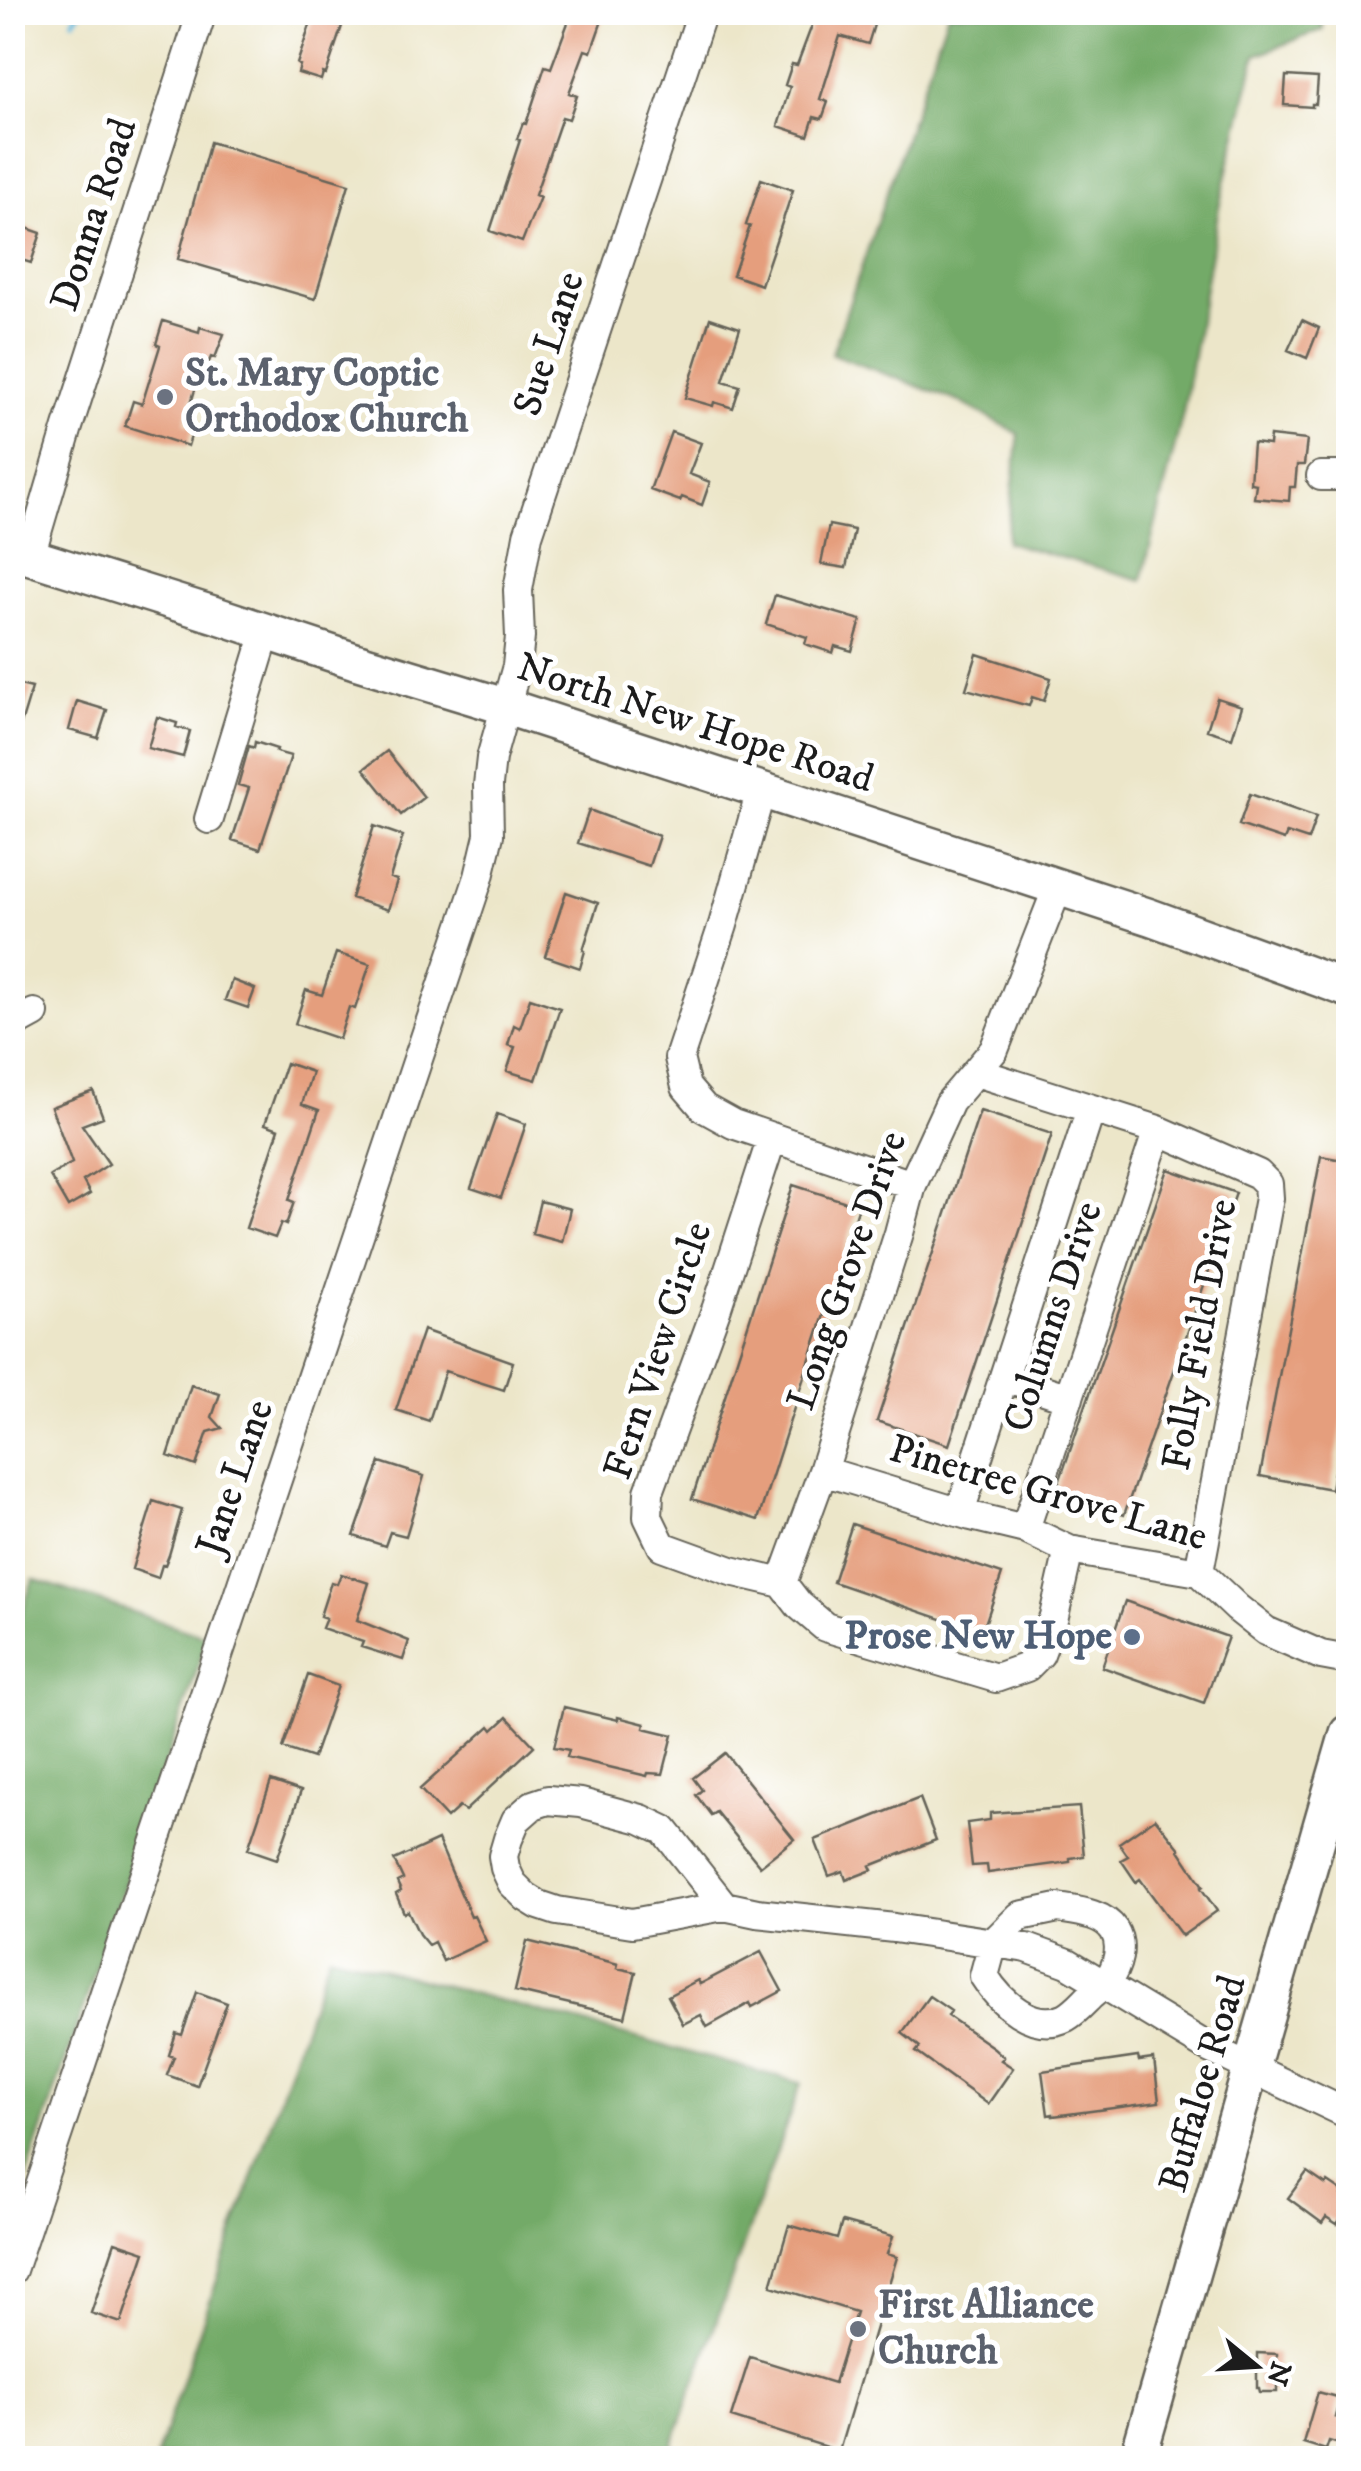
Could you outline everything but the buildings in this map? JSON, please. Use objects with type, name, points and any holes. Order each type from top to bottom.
[{"type":"main road","name":"North New Hope Road","points":[[21,554],[1150,916],[1347,989]]},
{"type":"main road","name":"Buffaloe Road","points":[[1138,2458],[1243,2064],[1348,1733]]},
{"type":"street","name":"Donna Road","points":[[21,554],[73,413],[202,12]]},
{"type":"street","name":"Sue Lane","points":[[506,707],[517,662],[518,590],[528,536],[702,12]]},
{"type":"street","points":[[209,819],[266,632]]},
{"type":"street","name":"Jane Lane","points":[[12,2270],[480,877],[489,834],[491,758],[506,707]]},
{"type":"street","points":[[761,791],[718,944],[679,1058],[686,1086],[704,1108],[733,1124],[912,1184]]},
{"type":"street","name":"Long Grove Drive","points":[[782,1583],[823,1470],[912,1184],[950,1102],[994,1050],[1058,887]]},
{"type":"street","name":"Folly Field Drive","points":[[976,1072],[1158,1130],[1258,1174],[1268,1184],[1270,1198],[1199,1572]]},
{"type":"street","points":[[960,1512],[1091,1108]]},
{"type":"street","name":"Columns Drive","points":[[1026,1530],[1158,1130]]},
{"type":"street","name":"Fern View Circle","points":[[772,1138],[650,1492],[648,1518],[662,1546],[731,1571],[782,1583]]},
{"type":"street","points":[[1004,1377],[1069,1398]]},
{"type":"street","name":"Pinetree Grove Lane","points":[[823,1470],[1026,1530],[1069,1550],[1199,1572],[1266,1631],[1321,1654],[1348,1660]]},
{"type":"street","points":[[782,1583],[825,1627],[996,1678],[1027,1667],[1040,1654],[1054,1616],[1069,1550]]},
{"type":"street","points":[[724,1906],[664,1830],[641,1818],[581,1803],[548,1800],[533,1805],[516,1820],[503,1856],[512,1884],[526,1898],[557,1910],[632,1923],[724,1906],[1027,1948],[1106,1984],[1209,2048],[1348,2114]]},
{"type":"street","points":[[1058,1908],[1096,1917],[1112,1927],[1119,1941],[1117,1963],[1106,1984],[1066,2017],[1052,2021],[1030,2020],[996,1995],[984,1976],[993,1944],[1020,1916],[1058,1908]]},
{"type":"green space","points":[[948,13],[1322,13],[1322,30],[1256,55],[1219,207],[1183,413],[1142,580],[1006,542],[1019,434],[960,402],[832,354]]},
{"type":"green space","points":[[33,1579],[208,1637],[13,2216],[12,1642]]},
{"type":"green space","points":[[329,1954],[801,2083],[668,2458],[156,2458]]},
{"type":"waterway","points":[[74,20],[79,12]]},
{"type":"place","name":"St. Mary Coptic Orthodox Church","points":[[165,397]]},
{"type":"place","name":"Prose New Hope","points":[[1132,1637]]},
{"type":"place","name":"First Alliance Church","points":[[858,2329]]}]
